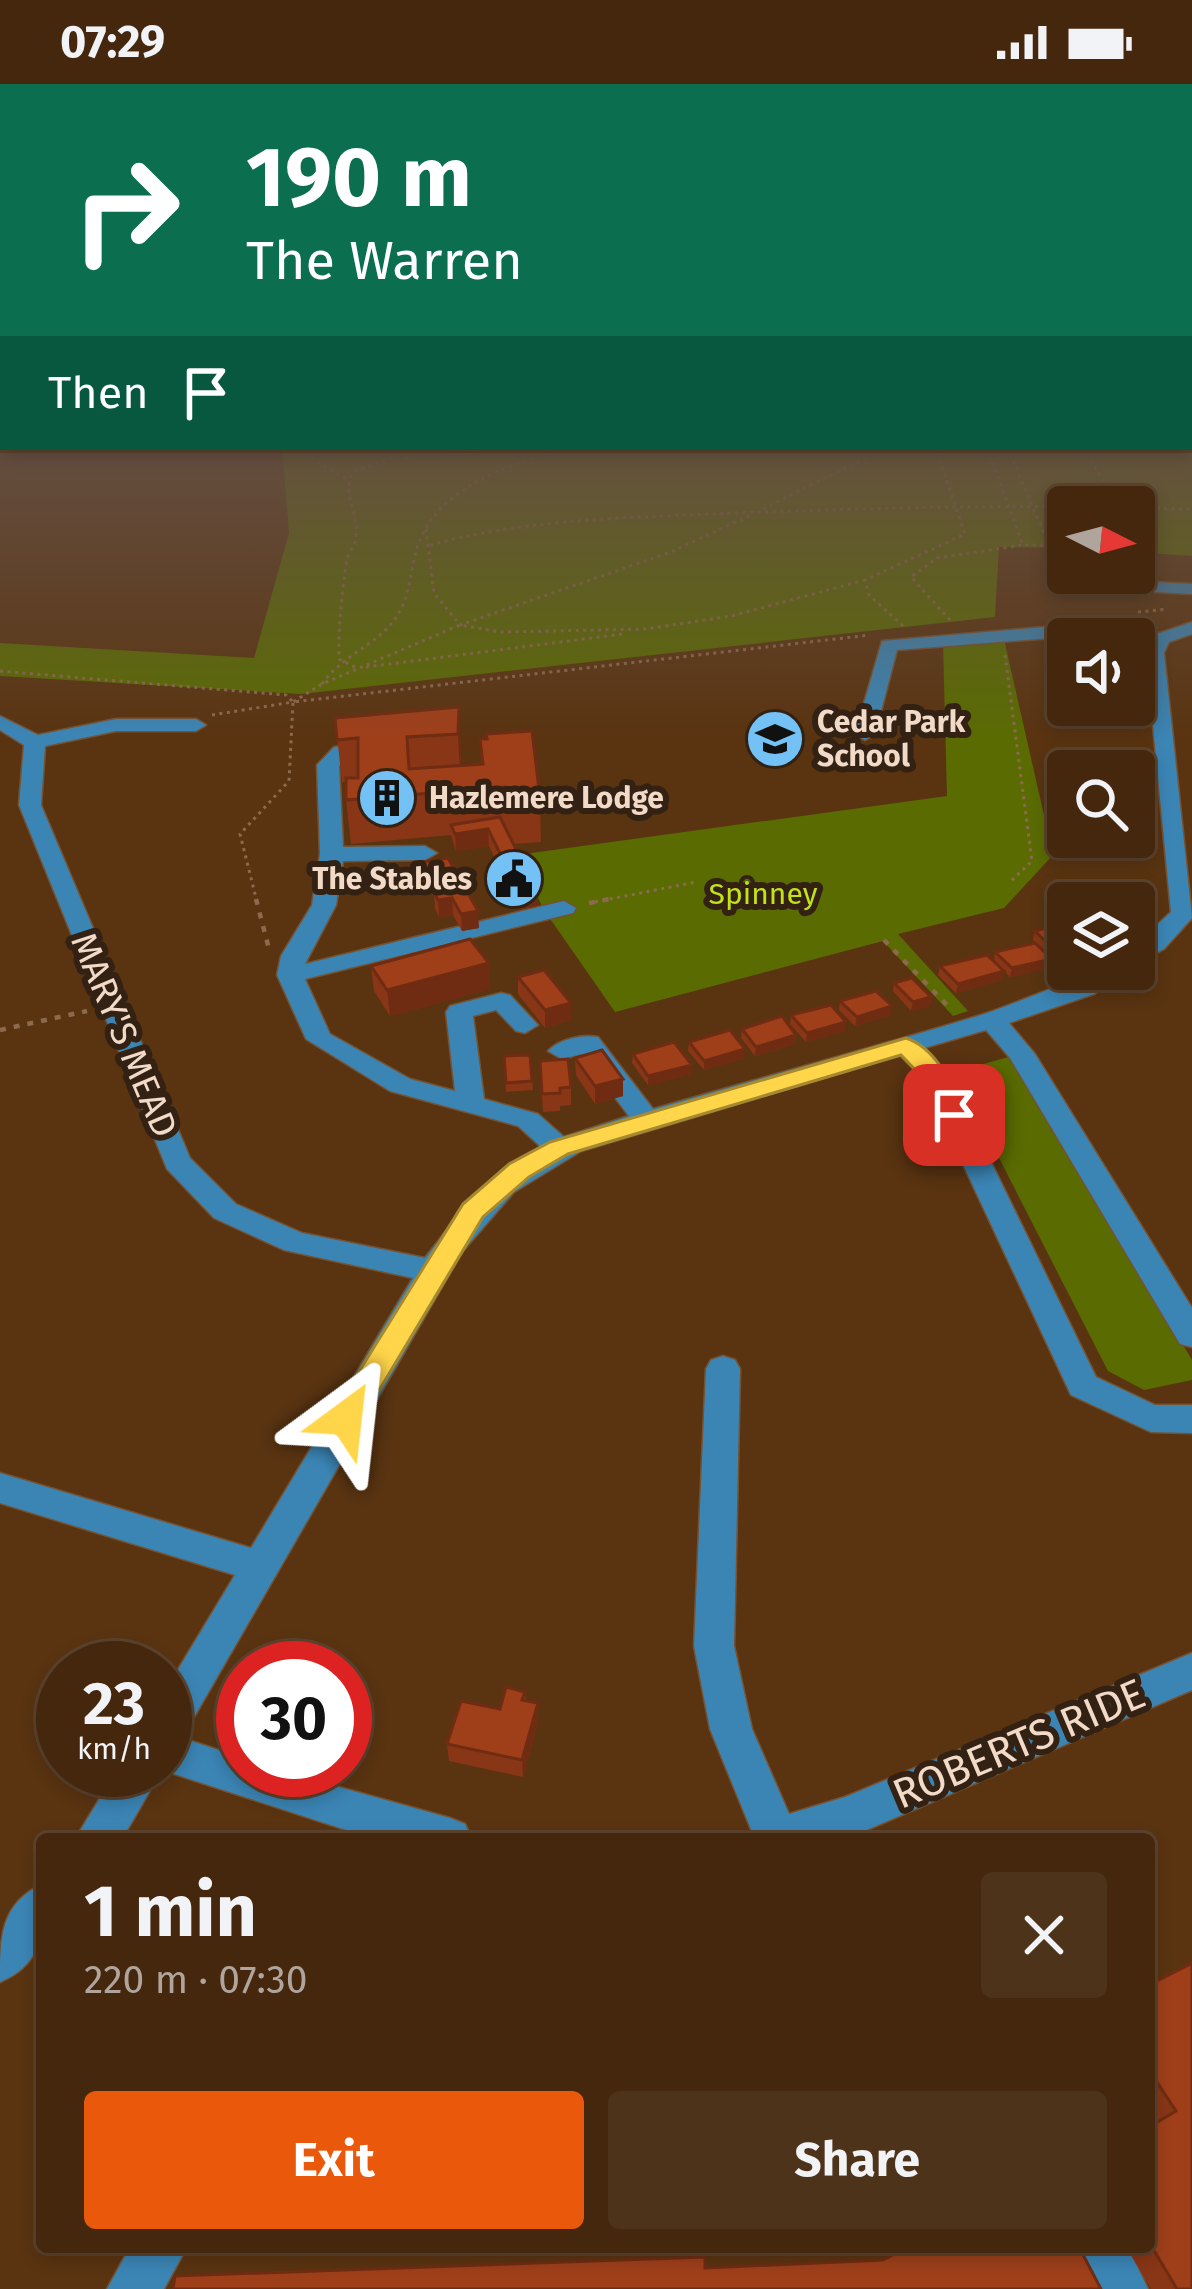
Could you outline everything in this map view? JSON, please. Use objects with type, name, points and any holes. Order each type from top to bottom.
[{"type":"street","points":[[1155,587],[1192,589]]},
{"type":"street","points":[[866,734],[889,645],[1102,628],[1161,639],[1192,628]]},
{"type":"street","points":[[1155,944],[1183,913],[1183,813],[1155,653],[1161,639]]},
{"type":"street","points":[[0,722],[35,742],[116,725],[196,724]]},
{"type":"street","name":"MARY'S MEAD","points":[[35,742],[30,805],[177,1162],[225,1210],[296,1242],[433,1271]]},
{"type":"street","points":[[412,748],[340,751],[328,765],[332,854],[324,905],[294,956],[290,975],[320,1039],[400,1085],[528,1120],[559,1148]]},
{"type":"street","points":[[332,854],[425,853]]},
{"type":"street","points":[[290,975],[564,908]]},
{"type":"street","points":[[192,1682],[433,1271],[473,1210],[519,1171],[559,1148],[1082,990]]},
{"type":"street","points":[[471,1105],[459,1012],[501,1001],[525,1025]]},
{"type":"street","points":[[980,1023],[1021,1054],[1192,1335]]},
{"type":"street","points":[[562,1051],[588,1043],[647,1120]]},
{"type":"street","points":[[906,1045],[935,1076],[1083,1386],[1151,1418],[1192,1419]]},
{"type":"street","points":[[723,1369],[714,1646],[731,1729],[774,1833]]},
{"type":"street","points":[[0,1488],[259,1565]]},
{"type":"street","name":"ROBERTS RIDE","points":[[796,1833],[848,1817],[1186,1683]]},
{"type":"street","points":[[192,1761],[301,1798],[429,1833]]},
{"type":"street","points":[[101,1833],[124,1797]]},
{"type":"street","points":[[0,1959],[36,1914]]},
{"type":"street","points":[[133,2289],[157,2253]]},
{"type":"street","points":[[1102,2253],[1122,2289]]},
{"type":"path","points":[[339,659],[338,621],[354,531]]},
{"type":"path","points":[[322,683],[339,659],[393,622],[425,531]]},
{"type":"path","points":[[426,531],[432,596],[442,613],[460,625],[500,632],[646,629]]},
{"type":"path","points":[[430,545],[497,531]]},
{"type":"path","points":[[293,703],[322,683],[460,625],[671,552],[716,531]]},
{"type":"path","points":[[339,659],[359,668],[547,647],[731,616],[866,580],[963,531]]},
{"type":"path","points":[[1019,531],[1024,544]]},
{"type":"path","points":[[955,626],[911,577],[937,558],[1024,544],[1047,545]]},
{"type":"path","points":[[866,580],[869,595],[908,630]]},
{"type":"path","points":[[1121,613],[1168,609]]},
{"type":"path","points":[[196,724],[206,716],[293,703],[884,633]]},
{"type":"path","points":[[1004,646],[1032,861],[1010,882]]},
{"type":"path","points":[[0,670],[286,695],[293,703],[289,781],[239,834],[272,960],[290,975]]},
{"type":"path","points":[[564,908],[696,882]]},
{"type":"path","points":[[884,940],[980,1023]]},
{"type":"path","points":[[0,1030],[110,1006]]},
{"type":"green space","points":[[289,531],[1047,531],[1047,548],[999,547],[995,617],[301,694],[0,676],[0,643],[254,658]]},
{"type":"green space","points":[[1155,531],[1192,531],[1192,556],[1155,553]]},
{"type":"green space","name":"Spinney","points":[[1004,639],[1050,858],[1004,908],[898,934],[968,1011],[953,1016],[883,941],[615,1012],[544,910],[517,855],[947,796],[943,644]]},
{"type":"green space","points":[[1012,1056],[1192,1360],[1192,1380],[1144,1390],[1108,1371],[955,1072]]},
{"type":"building","points":[[459,707],[458,734],[407,737],[409,769],[483,764],[480,739],[487,739],[486,734],[532,731],[540,798],[507,800],[505,787],[346,800],[346,778],[358,778],[358,738],[337,740],[335,718]]},
{"type":"building","points":[[500,817],[536,890],[519,892],[488,829],[455,834],[451,825]]},
{"type":"building","points":[[448,858],[478,911],[461,914],[452,898],[438,900],[434,892],[447,889],[439,875],[430,877],[423,862]]},
{"type":"building","points":[[470,939],[489,963],[387,990],[371,966]]},
{"type":"building","points":[[1035,943],[1047,960],[1012,968],[995,952]]},
{"type":"building","points":[[987,955],[1004,971],[958,984],[940,966]]},
{"type":"building","points":[[544,970],[571,1003],[545,1010],[518,977]]},
{"type":"building","points":[[912,978],[931,997],[913,1002],[894,983]]},
{"type":"building","points":[[876,991],[892,1006],[857,1017],[840,1001]]},
{"type":"building","points":[[831,1005],[846,1022],[807,1033],[791,1015]]},
{"type":"building","points":[[782,1016],[796,1035],[756,1047],[742,1029]]},
{"type":"building","points":[[730,1030],[745,1049],[704,1061],[689,1042]]},
{"type":"building","points":[[674,1042],[692,1065],[648,1076],[633,1054]]},
{"type":"building","points":[[602,1050],[623,1079],[595,1086],[575,1058]]},
{"type":"building","points":[[530,1055],[532,1081],[506,1083],[504,1056]]},
{"type":"building","points":[[568,1059],[571,1087],[542,1094],[540,1061]]},
{"type":"building","points":[[506,1687],[525,1692],[522,1700],[538,1703],[522,1760],[447,1744],[461,1701],[500,1709]]},
{"type":"building","points":[[1192,1963],[1192,2289],[1177,2289],[1155,2252],[1155,2123],[1176,2111],[1155,2079],[1155,1982]]},
{"type":"building","points":[[896,2253],[1082,2253],[1101,2289],[173,2289],[175,2276],[705,2257],[705,2268],[883,2260]]},
{"type":"place","name":"Cedar Park School","points":[[775,739]]},
{"type":"place","name":"Hazlemere Lodge","points":[[387,798]]},
{"type":"place","name":"The Stables","points":[[514,879]]},
{"type":"route","points":[[346,1418],[473,1210],[519,1171],[559,1148],[906,1045],[935,1076],[954,1115]]}]
